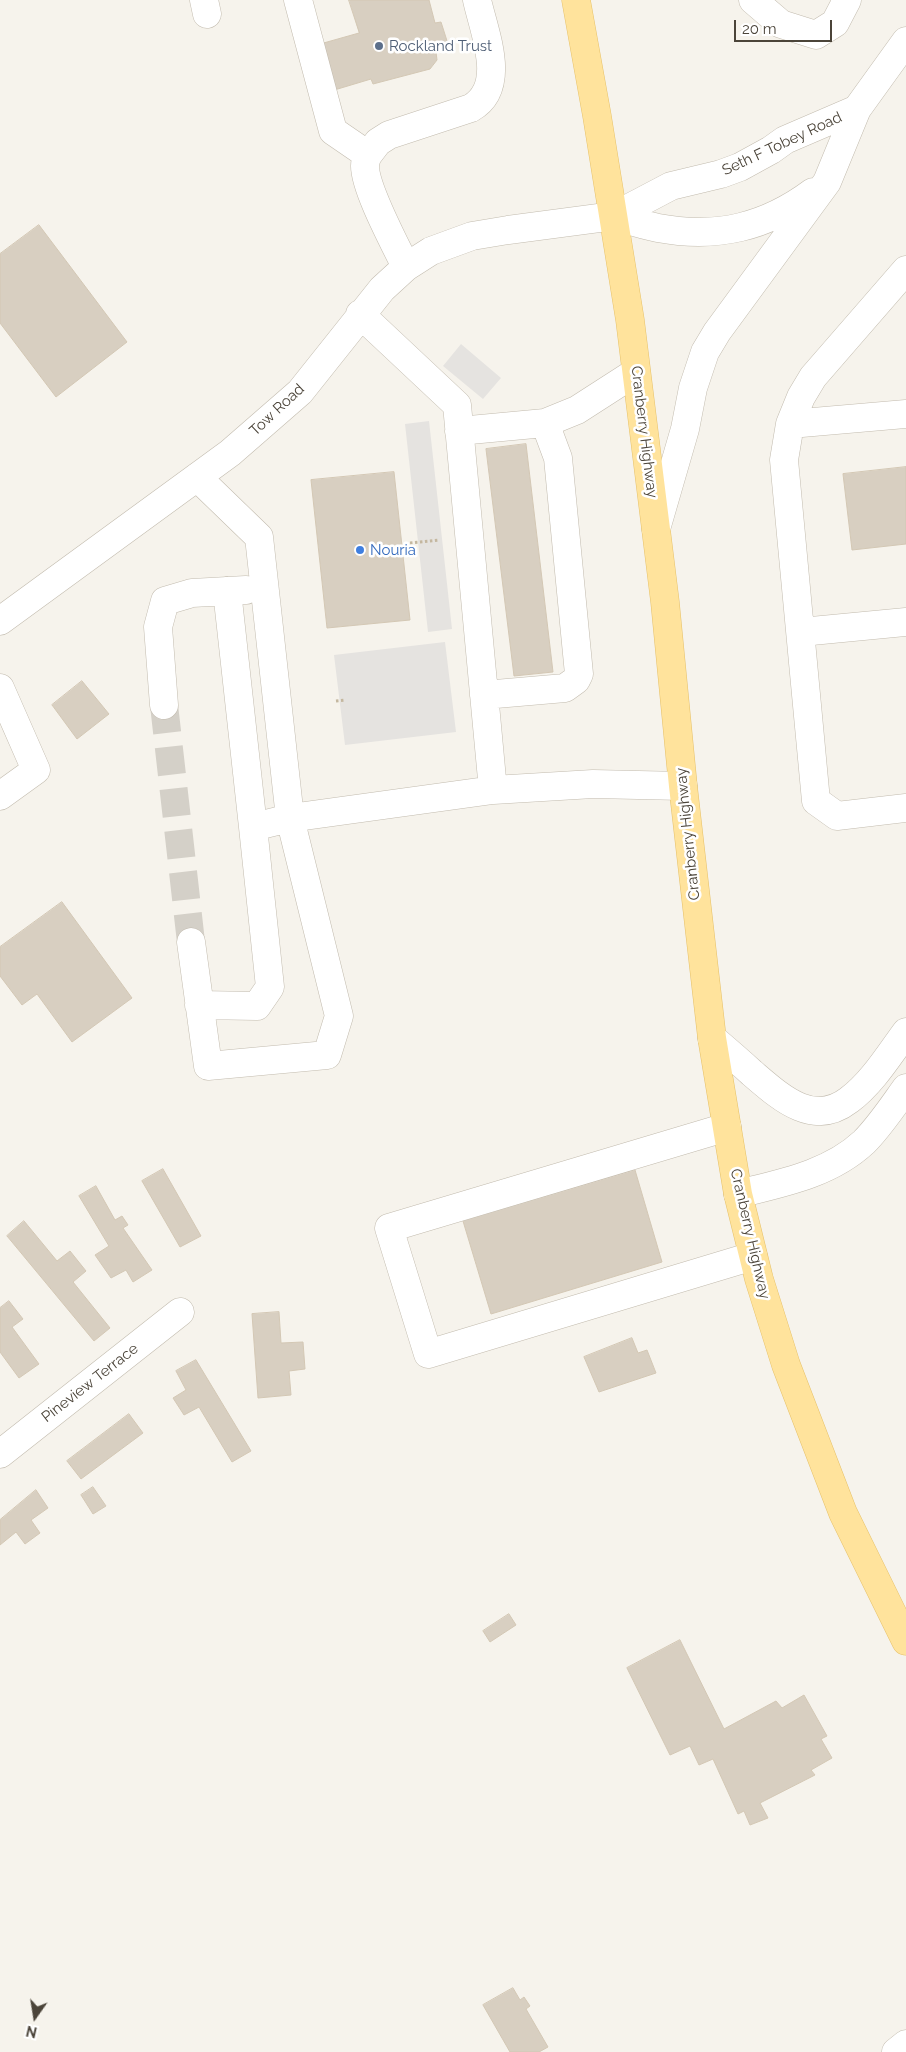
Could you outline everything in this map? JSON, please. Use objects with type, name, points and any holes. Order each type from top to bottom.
[{"type":"main road","name":"Cranberry Highway","points":[[576,0],[614,216],[636,372],[665,602],[682,786],[712,1038],[738,1194],[753,1256],[786,1365],[844,1513],[906,1641]]},
{"type":"street","points":[[298,0],[333,130],[368,155]]},
{"type":"street","points":[[406,267],[374,198],[366,175],[365,164],[368,155],[378,142],[389,135],[471,108],[485,96],[491,82],[492,65],[477,0]]},
{"type":"street","points":[[753,0],[782,24],[816,35],[835,23],[847,0]]},
{"type":"street","name":"Seth F Tobey Road","points":[[656,529],[686,428],[693,388],[705,352],[717,332],[827,182],[857,109],[906,41]]},
{"type":"street","name":"Seth F Tobey Road","points":[[614,216],[671,186],[721,174],[740,167],[785,140],[857,109]]},
{"type":"street","points":[[614,216],[657,228],[676,230],[699,232],[739,229],[786,210],[827,182]]},
{"type":"street","name":"Tow Road","points":[[0,621],[230,453],[300,392],[360,314],[382,289],[406,267],[431,251],[472,236],[614,216]]},
{"type":"street","points":[[906,270],[813,377],[801,397],[790,424],[784,460],[816,800],[836,816],[906,808]]},
{"type":"street","points":[[360,314],[457,405],[493,790]]},
{"type":"street","points":[[460,431],[545,423],[577,410],[636,372]]},
{"type":"street","points":[[790,424],[906,414]]},
{"type":"street","points":[[484,695],[565,688],[576,680],[579,674],[558,458],[545,423]]},
{"type":"street","points":[[190,942],[208,1066],[327,1055],[339,1016],[290,818],[259,537],[197,477]]},
{"type":"street","points":[[164,705],[158,627],[165,601],[192,593],[265,588]]},
{"type":"street","points":[[199,1005],[257,1006],[270,987],[227,591]]},
{"type":"street","points":[[801,632],[906,622]]},
{"type":"street","points":[[0,688],[36,770],[0,796]]},
{"type":"street","points":[[253,827],[290,818],[493,790],[593,784],[682,786]]},
{"type":"street","points":[[712,1038],[759,1079],[792,1104],[820,1112],[834,1109],[849,1100],[866,1084],[906,1032]]},
{"type":"street","points":[[738,1194],[792,1180],[845,1157],[875,1130],[906,1088]]},
{"type":"street","points":[[727,1126],[390,1228],[428,1354],[753,1256]]},
{"type":"street","name":"Pineview Terrace","points":[[0,1454],[180,1312]]},
{"type":"street","points":[[896,2052],[906,2044]]},
{"type":"path","points":[[336,701],[345,700]]},
{"type":"shaded area","points":[[461,344],[501,378],[483,399],[443,366]]},
{"type":"shaded area","points":[[429,421],[452,629],[428,632],[405,424]]},
{"type":"shaded area","points":[[445,642],[456,732],[345,745],[334,655]]},
{"type":"building","name":"Rockland Trust","points":[[349,0],[429,0],[435,23],[441,22],[448,44],[431,48],[436,52],[437,60],[430,69],[373,84],[371,79],[331,91],[320,44],[359,33]]},
{"type":"building","points":[[39,225],[127,342],[56,397],[0,323],[0,254]]},
{"type":"building","points":[[526,444],[553,672],[514,676],[486,449]]},
{"type":"building","points":[[906,467],[906,544],[852,550],[843,474]]},
{"type":"building","name":"Nouria","points":[[394,472],[410,620],[327,628],[311,480]]},
{"type":"building","points":[[82,681],[109,714],[77,739],[52,705]]},
{"type":"building","points":[[62,902],[132,998],[72,1042],[37,994],[22,1005],[0,976],[0,947]]},
{"type":"building","points":[[163,1169],[201,1236],[180,1247],[142,1181]]},
{"type":"building","points":[[635,1170],[662,1262],[491,1314],[463,1221]]},
{"type":"building","points":[[96,1186],[115,1220],[122,1216],[128,1225],[123,1228],[152,1270],[133,1282],[126,1270],[111,1278],[95,1255],[109,1246],[79,1196]]},
{"type":"building","points":[[24,1221],[57,1261],[70,1251],[86,1271],[73,1282],[110,1328],[94,1341],[7,1236]]},
{"type":"building","points":[[9,1301],[23,1319],[12,1327],[39,1364],[19,1378],[0,1352],[0,1308]]},
{"type":"building","points":[[279,1312],[281,1343],[303,1342],[305,1369],[289,1371],[291,1395],[258,1398],[252,1314]]},
{"type":"building","points":[[632,1338],[638,1353],[647,1350],[656,1373],[599,1392],[584,1357]]},
{"type":"building","points":[[196,1360],[251,1451],[232,1462],[199,1407],[184,1415],[173,1398],[186,1390],[176,1371]]},
{"type":"building","points":[[129,1414],[143,1433],[81,1479],[67,1461]]},
{"type":"building","points":[[93,1487],[106,1506],[93,1514],[81,1495]]},
{"type":"building","points":[[36,1490],[48,1508],[31,1520],[40,1533],[25,1544],[16,1532],[0,1545],[0,1520]]},
{"type":"building","points":[[509,1614],[516,1625],[490,1642],[483,1631]]},
{"type":"building","points":[[680,1640],[724,1729],[776,1701],[782,1708],[804,1695],[827,1736],[821,1739],[832,1758],[811,1770],[815,1775],[760,1803],[768,1818],[750,1825],[744,1811],[738,1814],[713,1759],[699,1765],[690,1746],[670,1755],[627,1668]]},
{"type":"building","points":[[513,1988],[520,2000],[524,1997],[530,2006],[526,2009],[548,2047],[539,2052],[510,2052],[483,2005]]},
{"type":"tunnel","points":[[164,705],[191,942]]},
{"type":"place","name":"Rockland Trust","points":[[379,46]]},
{"type":"place","name":"Nouria","points":[[360,550]]}]
